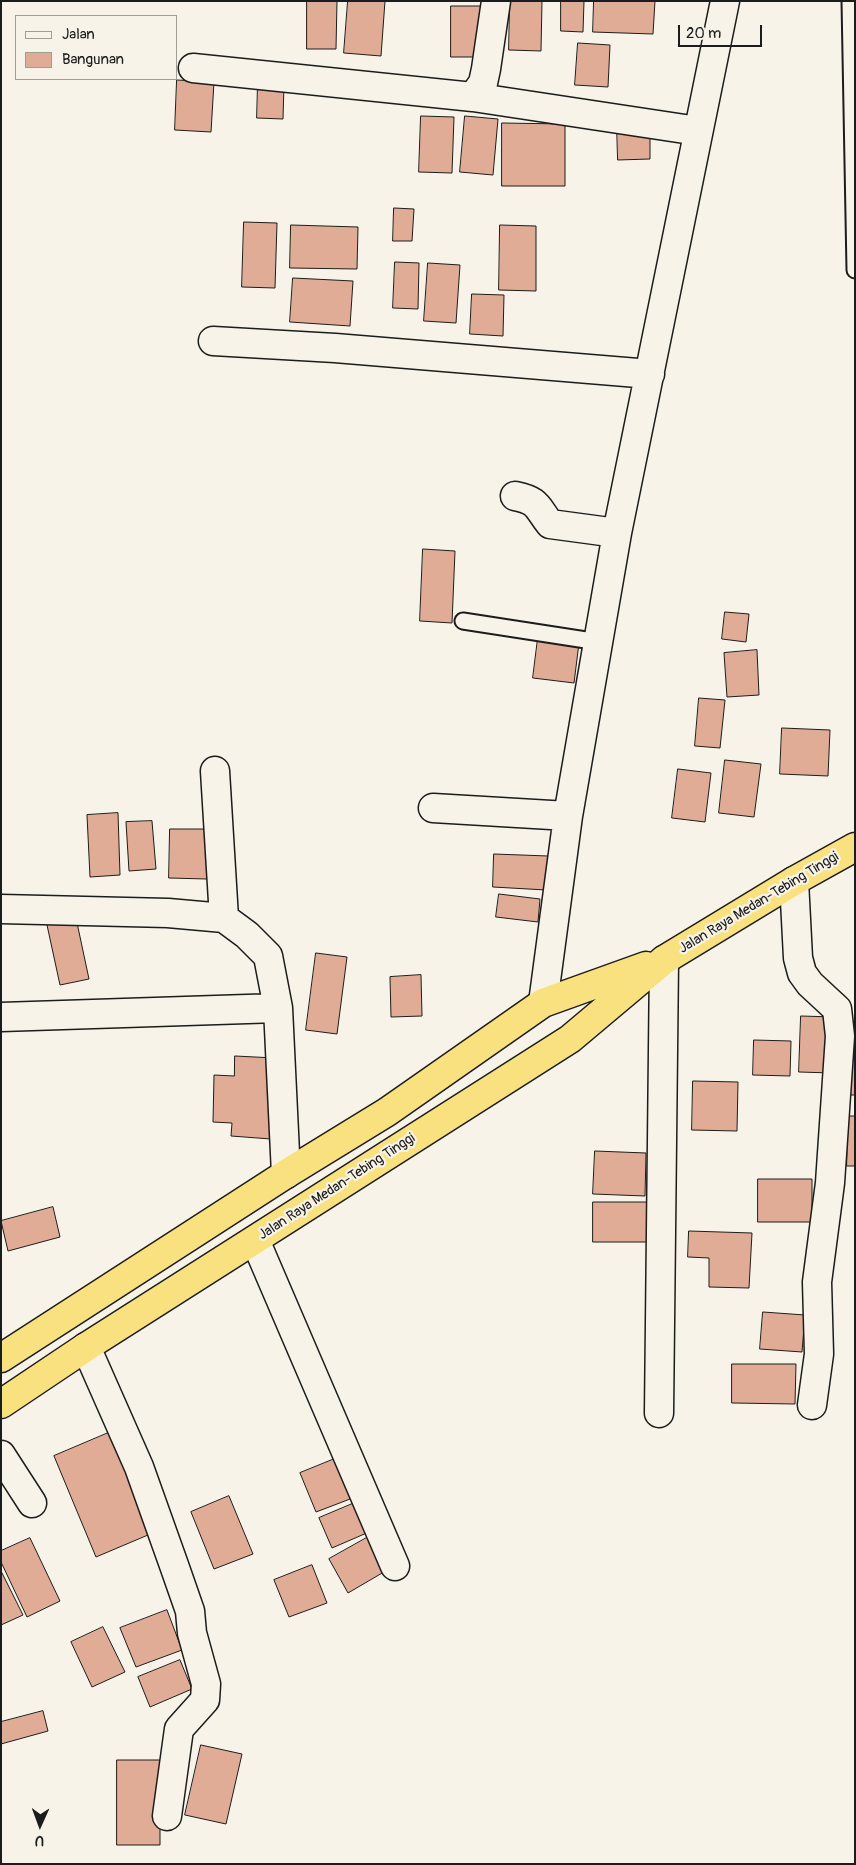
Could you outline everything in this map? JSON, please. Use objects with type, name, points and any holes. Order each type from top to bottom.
[{"type":"highway","name":"Jalan Raya Medan-Tebing Tinggi","points":[[1,1404],[86,1347],[570,1039],[664,960],[794,881],[855,847]]},
{"type":"highway","name":"Jalan Raya Medan-Tebing Tinggi","points":[[1,1358],[286,1174],[387,1112],[543,1003],[664,960]]},
{"type":"street","points":[[473,97],[482,83],[486,69],[496,1]]},
{"type":"street","points":[[543,1003],[568,816],[617,532],[725,1]]},
{"type":"street","points":[[193,68],[473,97],[698,131]]},
{"type":"street","points":[[213,341],[335,348],[650,374]]},
{"type":"street","points":[[515,496],[530,499],[538,506],[550,524],[617,532]]},
{"type":"street","points":[[216,771],[224,918]]},
{"type":"street","points":[[433,808],[568,816]]},
{"type":"street","points":[[794,881],[798,958],[802,972],[810,984],[837,1009],[840,1036],[830,1183],[817,1282],[819,1354],[812,1405]]},
{"type":"street","points":[[1,909],[168,913],[224,918],[247,935],[268,956],[278,1008],[286,1174]]},
{"type":"street","points":[[658,1413],[664,960]]},
{"type":"street","points":[[1,1017],[278,1008]]},
{"type":"street","points":[[255,1240],[395,1566]]},
{"type":"street","points":[[86,1347],[139,1467],[175,1568],[190,1611],[192,1633],[206,1684],[204,1700],[179,1730],[167,1816]]},
{"type":"street","points":[[1,1455],[32,1503]]},
{"type":"lane","points":[[850,1],[855,270]]},
{"type":"lane","points":[[463,621],[598,642]]},
{"type":"building","points":[[307,1],[337,1],[336,49],[307,49]]},
{"type":"building","points":[[348,1],[385,1],[381,56],[344,53]]},
{"type":"building","points":[[510,1],[542,1],[541,51],[509,50]]},
{"type":"building","points":[[561,1],[584,1],[583,32],[561,31]]},
{"type":"building","points":[[594,1],[655,1],[653,34],[593,32]]},
{"type":"building","points":[[451,6],[485,6],[485,57],[451,57]]},
{"type":"building","points":[[578,43],[610,45],[608,87],[575,85]]},
{"type":"building","points":[[177,80],[214,82],[211,132],[175,130]]},
{"type":"building","points":[[258,82],[284,83],[283,119],[257,118]]},
{"type":"building","points":[[421,116],[454,117],[452,173],[419,172]]},
{"type":"building","points":[[465,116],[498,119],[493,175],[460,172]]},
{"type":"building","points":[[502,123],[565,124],[565,186],[502,186]]},
{"type":"building","points":[[617,127],[650,127],[650,159],[618,160]]},
{"type":"building","points":[[394,208],[414,209],[412,241],[393,241]]},
{"type":"building","points":[[244,222],[277,223],[275,288],[242,287]]},
{"type":"building","points":[[291,225],[358,227],[357,269],[290,268]]},
{"type":"building","points":[[500,225],[536,226],[536,291],[499,290]]},
{"type":"building","points":[[395,262],[419,263],[418,309],[393,308]]},
{"type":"building","points":[[428,263],[460,265],[456,323],[424,321]]},
{"type":"building","points":[[293,278],[353,281],[350,326],[290,322]]},
{"type":"building","points":[[472,294],[504,295],[503,336],[470,334]]},
{"type":"building","points":[[423,549],[455,551],[452,623],[420,621]]},
{"type":"building","points":[[725,612],[749,614],[746,642],[722,639]]},
{"type":"building","points":[[538,638],[579,643],[574,683],[533,678]]},
{"type":"building","points":[[757,650],[759,695],[727,697],[724,653]]},
{"type":"building","points":[[699,698],[725,700],[720,748],[695,746]]},
{"type":"building","points":[[782,728],[830,730],[828,776],[780,774]]},
{"type":"building","points":[[725,760],[761,764],[754,817],[719,813]]},
{"type":"building","points":[[678,769],[711,773],[705,822],[672,818]]},
{"type":"building","points":[[118,813],[120,875],[90,877],[87,815]]},
{"type":"building","points":[[152,821],[156,869],[129,871],[126,822]]},
{"type":"building","points":[[170,829],[207,829],[207,879],[169,878]]},
{"type":"building","points":[[494,854],[548,856],[546,890],[493,887]]},
{"type":"building","points":[[499,894],[540,899],[538,922],[496,917]]},
{"type":"building","points":[[76,918],[89,979],[60,985],[47,925]]},
{"type":"building","points":[[316,953],[347,957],[337,1034],[306,1030]]},
{"type":"building","points":[[421,975],[422,1016],[391,1017],[390,977]]},
{"type":"building","points":[[801,1016],[834,1017],[832,1073],[799,1072]]},
{"type":"building","points":[[754,1040],[791,1041],[790,1076],[753,1075]]},
{"type":"building","points":[[235,1056],[275,1058],[271,1139],[231,1136],[232,1123],[213,1122],[214,1075],[234,1076]]},
{"type":"building","points":[[855,1061],[855,1095],[846,1095],[844,1062]]},
{"type":"building","points":[[693,1081],[738,1082],[737,1131],[692,1130]]},
{"type":"building","points":[[848,1116],[855,1116],[855,1166],[847,1166]]},
{"type":"building","points":[[595,1151],[646,1153],[645,1196],[593,1194]]},
{"type":"building","points":[[758,1179],[812,1179],[812,1222],[758,1222]]},
{"type":"building","points":[[593,1202],[652,1202],[652,1242],[593,1242]]},
{"type":"building","points":[[53,1207],[60,1237],[8,1251],[1,1221]]},
{"type":"building","points":[[689,1231],[752,1233],[749,1288],[709,1287],[709,1258],[688,1257]]},
{"type":"building","points":[[763,1312],[805,1315],[802,1352],[760,1349]]},
{"type":"building","points":[[732,1364],[796,1364],[795,1404],[732,1403]]},
{"type":"building","points":[[113,1431],[155,1532],[96,1557],[54,1456]]},
{"type":"building","points":[[342,1456],[358,1496],[316,1512],[300,1473]]},
{"type":"building","points":[[229,1496],[253,1554],[214,1569],[191,1512]]},
{"type":"building","points":[[357,1502],[369,1532],[332,1548],[319,1518]]},
{"type":"building","points":[[370,1536],[389,1569],[348,1593],[329,1559]]},
{"type":"building","points":[[30,1538],[60,1601],[27,1617],[1,1562],[1,1551]]},
{"type":"building","points":[[312,1565],[327,1603],[289,1617],[274,1580]]},
{"type":"building","points":[[1,1571],[23,1615],[1,1625]]},
{"type":"building","points":[[167,1610],[182,1650],[136,1667],[120,1628]]},
{"type":"building","points":[[103,1627],[125,1672],[92,1687],[71,1642]]},
{"type":"building","points":[[180,1660],[192,1689],[150,1707],[138,1677]]},
{"type":"building","points":[[43,1711],[48,1731],[1,1744],[1,1722]]},
{"type":"building","points":[[201,1745],[242,1754],[226,1824],[185,1815]]},
{"type":"building","points":[[117,1760],[160,1760],[160,1845],[117,1845]]}]
